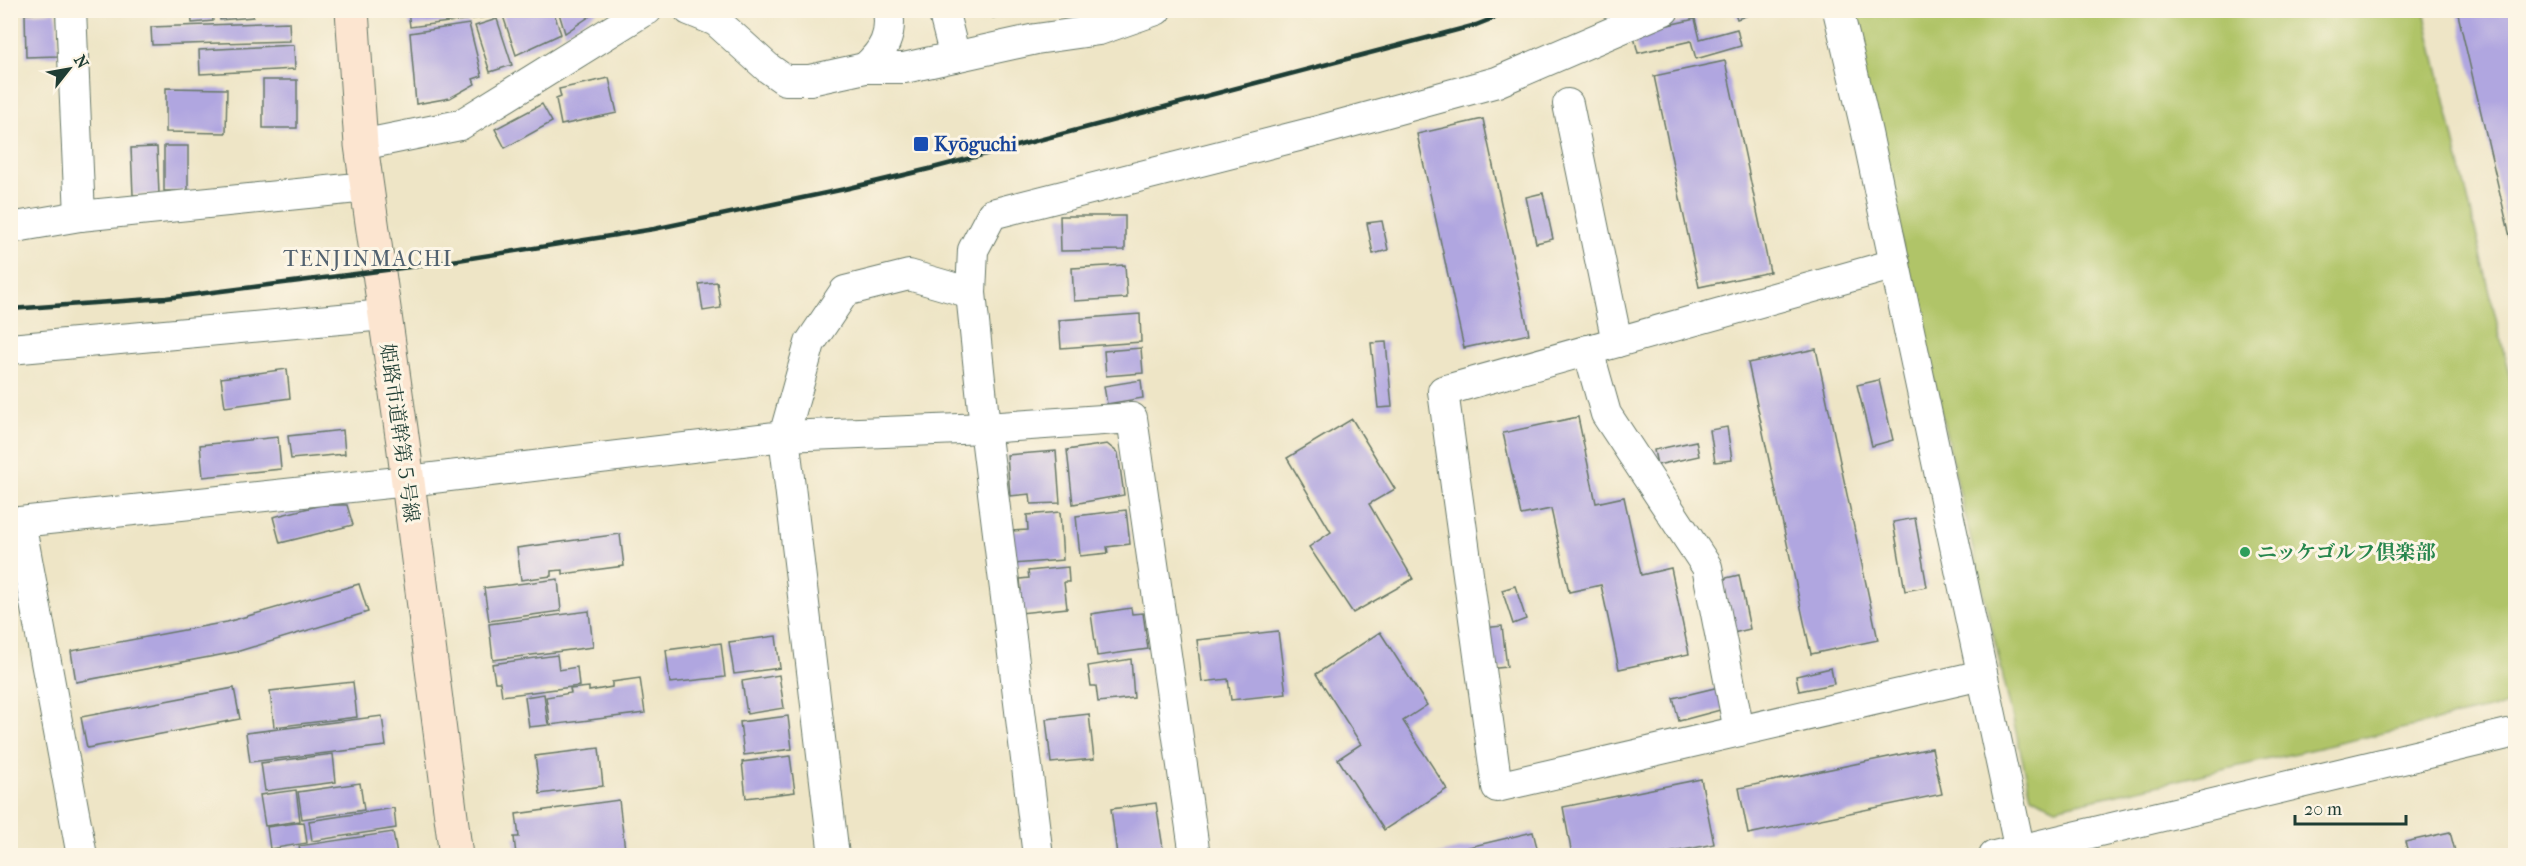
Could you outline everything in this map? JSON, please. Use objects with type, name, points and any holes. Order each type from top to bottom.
[{"type":"street","points":[[71,10],[80,216]]},
{"type":"street","name":"姫路市道幹第５号線","points":[[352,10],[361,145],[408,481],[456,855]]},
{"type":"street","points":[[689,10],[716,21],[768,68],[786,80],[810,80],[865,68],[904,68],[1036,39],[1099,30],[1156,10]]},
{"type":"street","points":[[865,68],[877,58],[887,42],[890,29],[888,10]]},
{"type":"street","points":[[943,10],[955,57]]},
{"type":"street","points":[[1038,855],[985,428],[971,293],[974,250],[992,214],[1318,131],[1497,82],[1664,10]]},
{"type":"street","points":[[1838,10],[1895,264],[1982,675],[2012,854],[2516,732]]},
{"type":"street","points":[[361,145],[460,125],[643,11]]},
{"type":"street","points":[[1568,104],[1617,342]]},
{"type":"street","points":[[10,228],[80,216],[367,187]]},
{"type":"street","points":[[1895,264],[1443,391],[1497,787],[1982,675]]},
{"type":"street","points":[[834,855],[784,436],[810,343],[845,291],[909,275],[971,293]]},
{"type":"street","points":[[10,348],[384,315]]},
{"type":"street","points":[[1588,350],[1606,414],[1707,567],[1740,731]]},
{"type":"street","points":[[82,855],[15,523],[408,481],[784,436],[985,428],[1132,418],[1195,855]]},
{"type":"green space","name":"ニッケゴルフ倶楽部","points":[[1847,11],[2424,11],[2515,400],[2515,703],[2056,808],[2031,796]]},
{"type":"building","points":[[191,10],[212,10],[213,21],[192,23]]},
{"type":"building","points":[[220,10],[252,10],[253,17],[220,20]]},
{"type":"building","points":[[408,10],[495,10],[495,16],[410,27]]},
{"type":"building","points":[[518,10],[553,10],[561,34],[516,55],[503,16]]},
{"type":"building","points":[[558,10],[599,10],[565,33]]},
{"type":"building","points":[[985,10],[1021,10],[1021,11],[993,18]]},
{"type":"building","points":[[1734,10],[1760,10],[1760,11],[1737,19]]},
{"type":"building","points":[[2457,10],[2516,10],[2516,258],[2515,258]]},
{"type":"building","points":[[56,12],[58,56],[26,57],[25,14]]},
{"type":"building","points":[[497,19],[512,65],[490,72],[475,26]]},
{"type":"building","points":[[1695,19],[1700,39],[1737,29],[1741,46],[1696,59],[1691,41],[1638,53],[1633,33]]},
{"type":"building","points":[[289,22],[290,41],[152,45],[151,27]]},
{"type":"building","points":[[469,24],[482,76],[473,79],[475,84],[450,98],[416,104],[410,33]]},
{"type":"building","points":[[294,45],[295,69],[200,74],[199,50]]},
{"type":"building","points":[[1725,61],[1770,272],[1699,287],[1654,76]]},
{"type":"building","points":[[609,78],[617,113],[561,125],[556,99],[561,97],[559,89]]},
{"type":"building","points":[[263,80],[297,80],[297,128],[263,128]]},
{"type":"building","points":[[166,88],[227,89],[226,133],[166,132]]},
{"type":"building","points":[[542,104],[552,122],[505,148],[495,129]]},
{"type":"building","points":[[1483,119],[1529,334],[1464,348],[1417,134]]},
{"type":"building","points":[[164,146],[188,146],[188,191],[164,191]]},
{"type":"building","points":[[157,147],[159,194],[133,195],[131,148]]},
{"type":"building","points":[[1543,193],[1553,239],[1536,243],[1526,197]]},
{"type":"building","points":[[1060,216],[1125,216],[1125,250],[1061,251]]},
{"type":"building","points":[[1382,221],[1388,250],[1373,254],[1367,223]]},
{"type":"building","points":[[1125,265],[1127,298],[1074,301],[1072,268]]},
{"type":"building","points":[[717,282],[721,308],[703,311],[699,284]]},
{"type":"building","points":[[1140,314],[1141,342],[1061,348],[1059,320]]},
{"type":"building","points":[[1386,342],[1392,407],[1378,408],[1371,343]]},
{"type":"building","points":[[1141,348],[1143,373],[1106,376],[1104,351]]},
{"type":"building","points":[[1816,349],[1878,640],[1811,654],[1748,363]]},
{"type":"building","points":[[287,369],[290,398],[225,407],[221,378]]},
{"type":"building","points":[[1141,380],[1143,398],[1107,404],[1104,386]]},
{"type":"building","points":[[1879,380],[1893,440],[1872,446],[1857,385]]},
{"type":"building","points":[[1578,417],[1596,503],[1624,497],[1641,575],[1671,568],[1689,654],[1619,669],[1601,585],[1569,592],[1551,509],[1521,515],[1503,433]]},
{"type":"building","points":[[1352,419],[1395,489],[1369,504],[1413,579],[1353,613],[1309,547],[1331,532],[1287,458]]},
{"type":"building","points":[[1727,427],[1732,460],[1715,462],[1710,430]]},
{"type":"building","points":[[343,430],[345,454],[291,459],[288,436]]},
{"type":"building","points":[[278,437],[281,469],[203,477],[200,445]]},
{"type":"building","points":[[1696,441],[1699,456],[1657,465],[1654,450]]},
{"type":"building","points":[[1107,444],[1118,453],[1124,495],[1073,504],[1067,450]]},
{"type":"building","points":[[1056,451],[1060,503],[1031,504],[1030,494],[1010,496],[1007,455]]},
{"type":"building","points":[[321,505],[347,505],[353,525],[280,543],[273,517]]},
{"type":"building","points":[[1126,510],[1130,544],[1107,547],[1108,553],[1080,556],[1076,516]]},
{"type":"building","points":[[1060,512],[1063,560],[1013,564],[1011,531],[1028,530],[1027,515]]},
{"type":"building","points":[[1915,518],[1927,587],[1905,591],[1893,522]]},
{"type":"building","points":[[620,534],[624,566],[563,574],[563,570],[551,571],[551,576],[521,580],[517,548]]},
{"type":"building","points":[[1068,567],[1069,582],[1064,582],[1067,608],[1020,613],[1017,592],[1021,591],[1020,579],[1029,578],[1028,571]]},
{"type":"building","points":[[1739,575],[1750,629],[1733,633],[1722,579]]},
{"type":"building","points":[[558,579],[561,611],[489,621],[484,588]]},
{"type":"building","points":[[359,584],[368,612],[236,652],[76,682],[71,651],[227,622]]},
{"type":"building","points":[[1515,586],[1526,619],[1513,624],[1502,590]]},
{"type":"building","points":[[1131,608],[1132,614],[1143,613],[1148,649],[1097,656],[1091,614]]},
{"type":"building","points":[[589,611],[593,647],[493,660],[489,624]]},
{"type":"building","points":[[1502,626],[1507,667],[1487,669],[1483,628]]},
{"type":"building","points":[[1278,631],[1286,694],[1231,700],[1228,679],[1202,682],[1197,640]]},
{"type":"building","points":[[1380,632],[1427,705],[1403,721],[1447,789],[1384,830],[1338,759],[1361,744],[1316,674]]},
{"type":"building","points":[[776,636],[780,668],[734,674],[729,642]]},
{"type":"building","points":[[721,643],[725,677],[670,683],[666,650]]},
{"type":"building","points":[[557,655],[559,670],[577,667],[579,686],[502,696],[500,682],[495,682],[492,664]]},
{"type":"building","points":[[1131,659],[1134,698],[1098,702],[1096,686],[1091,686],[1088,666]]},
{"type":"building","points":[[1831,668],[1834,684],[1799,691],[1796,676]]},
{"type":"building","points":[[779,675],[784,708],[747,714],[742,681]]},
{"type":"building","points":[[640,678],[645,713],[550,725],[546,697],[571,693],[570,689],[589,687],[589,691],[612,687],[612,682]]},
{"type":"building","points":[[353,682],[357,717],[274,727],[270,691]]},
{"type":"building","points":[[1719,687],[1724,709],[1679,721],[1673,698]]},
{"type":"building","points":[[234,688],[240,719],[87,748],[81,717]]},
{"type":"building","points":[[544,694],[548,725],[529,727],[525,697]]},
{"type":"building","points":[[1089,714],[1094,759],[1051,763],[1046,719]]},
{"type":"building","points":[[382,716],[386,746],[250,762],[246,733]]},
{"type":"building","points":[[788,716],[792,749],[744,755],[740,722]]},
{"type":"building","points":[[599,748],[603,786],[540,794],[535,756]]},
{"type":"building","points":[[1932,748],[1942,794],[1748,834],[1739,788]]},
{"type":"building","points":[[333,754],[336,782],[265,791],[261,763]]},
{"type":"building","points":[[790,756],[795,792],[746,798],[742,762]]},
{"type":"building","points":[[1701,779],[1714,844],[1658,855],[1572,855],[1563,807]]},
{"type":"building","points":[[360,783],[364,810],[302,819],[298,792]]},
{"type":"building","points":[[296,790],[300,821],[265,826],[260,795]]},
{"type":"building","points":[[619,800],[625,850],[587,855],[516,855],[514,837],[519,837],[516,814]]},
{"type":"building","points":[[1156,803],[1164,855],[1117,855],[1111,809]]},
{"type":"building","points":[[394,808],[396,828],[312,841],[309,821]]},
{"type":"building","points":[[304,822],[307,843],[270,849],[267,827]]},
{"type":"building","points":[[393,832],[397,855],[301,855],[299,846]]},
{"type":"building","points":[[1533,832],[1539,855],[1435,855]]},
{"type":"building","points":[[2450,832],[2456,855],[2409,855],[2405,842]]},
{"type":"railway","points":[[10,309],[166,298],[433,264],[654,229],[929,169],[1476,25],[1514,10]]},
{"type":"place","name":"Kyōguchi","points":[[921,144]]},
{"type":"place","name":"ニッケゴルフ倶楽部","points":[[2245,552]]},
{"type":"district","name":"TENJINMACHI","points":[[368,258]]}]
